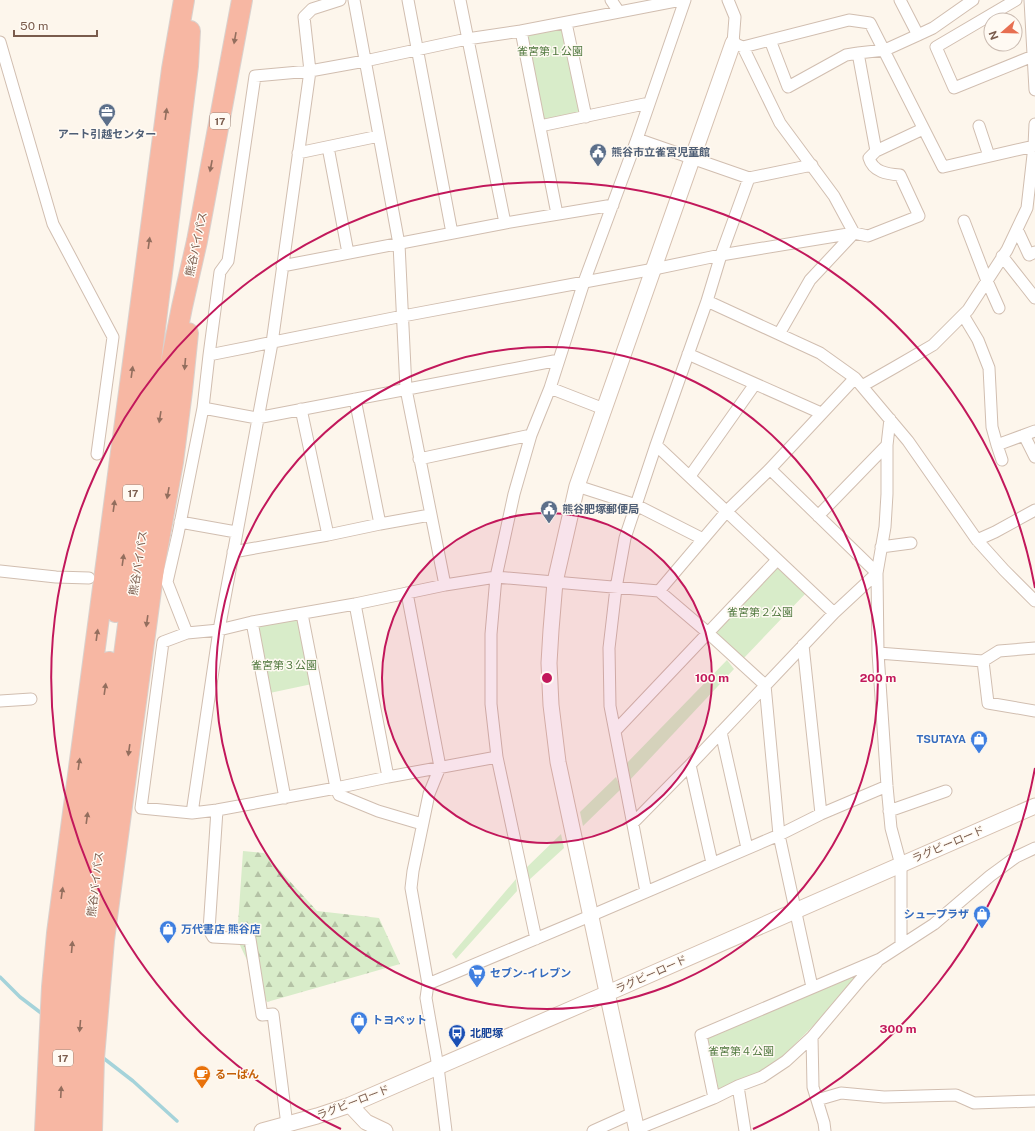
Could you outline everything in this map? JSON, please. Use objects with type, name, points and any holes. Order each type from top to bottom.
[{"type":"highway","name":"17","points":[[45,1131],[50,1030],[68,987],[57,933],[171,77],[184,0]]},
{"type":"highway","name":"熊谷バイパス","points":[[60,1131],[62,1065],[79,874],[152,360],[188,66],[192,0]]},
{"type":"highway","name":"熊谷バイパス","points":[[74,1131],[77,1059],[68,987],[96,873],[128,625],[161,413],[197,241],[242,0]]},
{"type":"highway","name":"17","points":[[92,1131],[94,1058],[104,940],[154,568],[173,462],[197,241]]},
{"type":"street","points":[[354,0],[399,244],[406,389],[445,585]]},
{"type":"street","points":[[408,0],[452,233]]},
{"type":"street","points":[[460,0],[505,223]]},
{"type":"street","points":[[611,0],[619,12]]},
{"type":"street","points":[[187,633],[167,582],[203,408],[220,272],[228,261],[255,76],[310,71],[467,39],[566,23],[681,0]]},
{"type":"street","points":[[536,939],[497,757],[491,704],[491,634],[496,577],[514,494],[531,435],[550,388],[584,282],[637,139],[685,0]]},
{"type":"street","points":[[728,0],[735,17],[738,45],[780,123],[834,196],[854,233]]},
{"type":"street","points":[[900,0],[918,35]]},
{"type":"street","points":[[770,40],[788,87],[846,55],[885,50],[933,28],[973,0]]},
{"type":"street","points":[[1016,0],[936,47],[954,88],[1033,56]]},
{"type":"street","points":[[192,813],[219,630],[272,343],[310,71],[304,17],[312,8],[336,1]]},
{"type":"street","points":[[1032,1],[1035,90]]},
{"type":"street","points":[[738,45],[770,40],[849,20],[870,23],[943,167],[1034,146]]},
{"type":"street","points":[[566,23],[586,117]]},
{"type":"street","points":[[521,31],[557,214]]},
{"type":"street","points":[[0,42],[53,224],[113,337],[97,454]]},
{"type":"street","points":[[738,45],[694,158],[577,486],[555,582],[550,630],[549,663],[558,762],[637,1130],[762,1077],[786,1061],[812,1037],[861,978],[880,959],[934,924],[990,876],[1016,857],[1035,848]]},
{"type":"street","points":[[858,53],[876,151]]},
{"type":"street","points":[[540,126],[649,103]]},
{"type":"street","points":[[659,591],[727,512],[770,469],[821,413],[858,382],[897,366],[933,344],[968,310],[1018,229],[1027,208],[1035,124]]},
{"type":"street","points":[[979,126],[989,156]]},
{"type":"street","points":[[209,355],[402,316],[721,255],[854,233],[868,236],[919,216],[900,175],[884,174],[870,164],[869,158],[876,151],[923,129]]},
{"type":"street","points":[[298,153],[378,136]]},
{"type":"street","points":[[637,139],[748,178],[812,165]]},
{"type":"street","points":[[328,147],[348,253]]},
{"type":"street","points":[[646,892],[610,706],[609,648],[616,588],[625,538],[748,178]]},
{"type":"street","points":[[282,266],[505,223],[613,205]]},
{"type":"street","points":[[964,221],[999,308]]},
{"type":"street","points":[[1018,229],[1029,255],[1035,252]]},
{"type":"street","points":[[779,334],[810,280],[854,233]]},
{"type":"street","points":[[1002,256],[1035,298]]},
{"type":"street","points":[[707,301],[820,353],[858,382],[908,441],[977,540],[1035,601]]},
{"type":"street","points":[[963,316],[978,340],[989,368],[992,427],[1002,460]]},
{"type":"street","points":[[688,354],[821,413]]},
{"type":"street","points":[[203,408],[257,418],[559,360]]},
{"type":"street","points":[[690,476],[755,384]]},
{"type":"street","points":[[550,388],[604,409]]},
{"type":"street","points":[[355,399],[380,524]]},
{"type":"street","points":[[301,409],[328,535]]},
{"type":"street","points":[[890,419],[887,445],[885,527],[877,573],[878,654],[886,786],[891,828],[901,865],[901,945]]},
{"type":"street","points":[[997,445],[1035,431]]},
{"type":"street","points":[[419,459],[531,435]]},
{"type":"street","points":[[1024,435],[1035,457]]},
{"type":"street","points":[[656,444],[834,613]]},
{"type":"street","points":[[818,516],[887,445]]},
{"type":"street","points":[[770,469],[877,573]]},
{"type":"street","points":[[577,486],[636,505],[703,539]]},
{"type":"street","points":[[977,540],[1035,510]]},
{"type":"street","points":[[233,552],[430,515]]},
{"type":"street","points":[[180,522],[236,532]]},
{"type":"street","points":[[881,547],[911,543]]},
{"type":"street","points":[[615,731],[777,560]]},
{"type":"street","points":[[0,571],[56,577],[89,578]]},
{"type":"street","points":[[633,823],[834,613],[877,573]]},
{"type":"street","points":[[497,757],[217,810],[192,813],[141,808],[163,642],[187,633],[219,630],[252,622],[355,604],[407,592],[496,577],[659,591],[708,632],[765,685],[779,835],[812,987]]},
{"type":"street","points":[[407,592],[440,767],[429,794],[422,824],[411,888],[428,984],[426,998],[438,1067],[446,1131]]},
{"type":"street","points":[[355,604],[388,777]]},
{"type":"street","points":[[302,614],[336,788],[339,795],[372,809],[422,824]]},
{"type":"street","points":[[252,622],[285,798]]},
{"type":"street","points":[[803,645],[821,814]]},
{"type":"street","points":[[878,654],[983,661],[999,651],[1035,648]]},
{"type":"street","points":[[983,661],[988,703],[1035,711]]},
{"type":"street","points":[[0,701],[31,699]]},
{"type":"street","points":[[721,732],[747,848]]},
{"type":"street","points":[[690,765],[712,863]]},
{"type":"street","points":[[428,984],[779,835],[821,814],[886,786]]},
{"type":"street","points":[[889,811],[946,791]]},
{"type":"street","name":"ラグビーロード","points":[[274,1129],[350,1105],[1035,806]]},
{"type":"street","points":[[217,810],[209,930],[213,937],[250,939],[262,1015],[274,1014],[274,1129]]},
{"type":"street","points":[[714,1098],[701,1035],[880,959]]},
{"type":"street","points":[[812,1037],[813,1087],[825,1131]]},
{"type":"street","points":[[738,1086],[745,1131]]},
{"type":"street","points":[[817,1100],[841,1093],[884,1097],[956,1095],[974,1103],[1035,1101]]},
{"type":"street","points":[[350,1105],[366,1122],[386,1131]]},
{"type":"street","points":[[593,1131],[633,1113]]},
{"type":"green space","name":"雀宮第１公園","points":[[566,27],[581,113],[543,121],[526,35]]},
{"type":"green space","name":"雀宮第２公園","points":[[776,567],[806,593],[743,659],[714,631]]},
{"type":"green space","name":"雀宮第３公園","points":[[299,618],[312,684],[265,694],[253,626]]},
{"type":"green space","points":[[727,660],[734,669],[628,782],[624,766]]},
{"type":"green space","points":[[616,777],[621,789],[583,826],[580,812]]},
{"type":"green space","points":[[561,834],[564,848],[529,880],[525,869]]},
{"type":"green space","points":[[243,851],[264,853],[317,911],[379,918],[400,964],[267,1002],[237,939]]},
{"type":"green space","points":[[516,879],[517,891],[456,959],[452,954]]},
{"type":"green space","name":"雀宮第４公園","points":[[862,971],[815,1024],[784,1055],[759,1072],[735,1082],[719,1091],[707,1038]]},
{"type":"waterway","points":[[0,977],[20,997],[45,1016]]},
{"type":"waterway","points":[[102,1057],[133,1081],[177,1121]]},
{"type":"place","name":"アート引越センター","points":[[107,127]]},
{"type":"place","name":"熊谷市立雀宮児童館","points":[[598,167]]},
{"type":"place","name":"熊谷肥塚郵便局","points":[[549,524]]},
{"type":"place","name":"TSUTAYA","points":[[979,754]]},
{"type":"place","name":"シュープラザ","points":[[982,929]]},
{"type":"place","name":"万代書店 熊谷店","points":[[168,944]]},
{"type":"place","name":"セブン-イレブン","points":[[477,988]]},
{"type":"place","name":"トヨペット","points":[[359,1035]]},
{"type":"place","name":"北肥塚","points":[[457,1048]]},
{"type":"place","name":"るーぱん","points":[[202,1089]]}]
